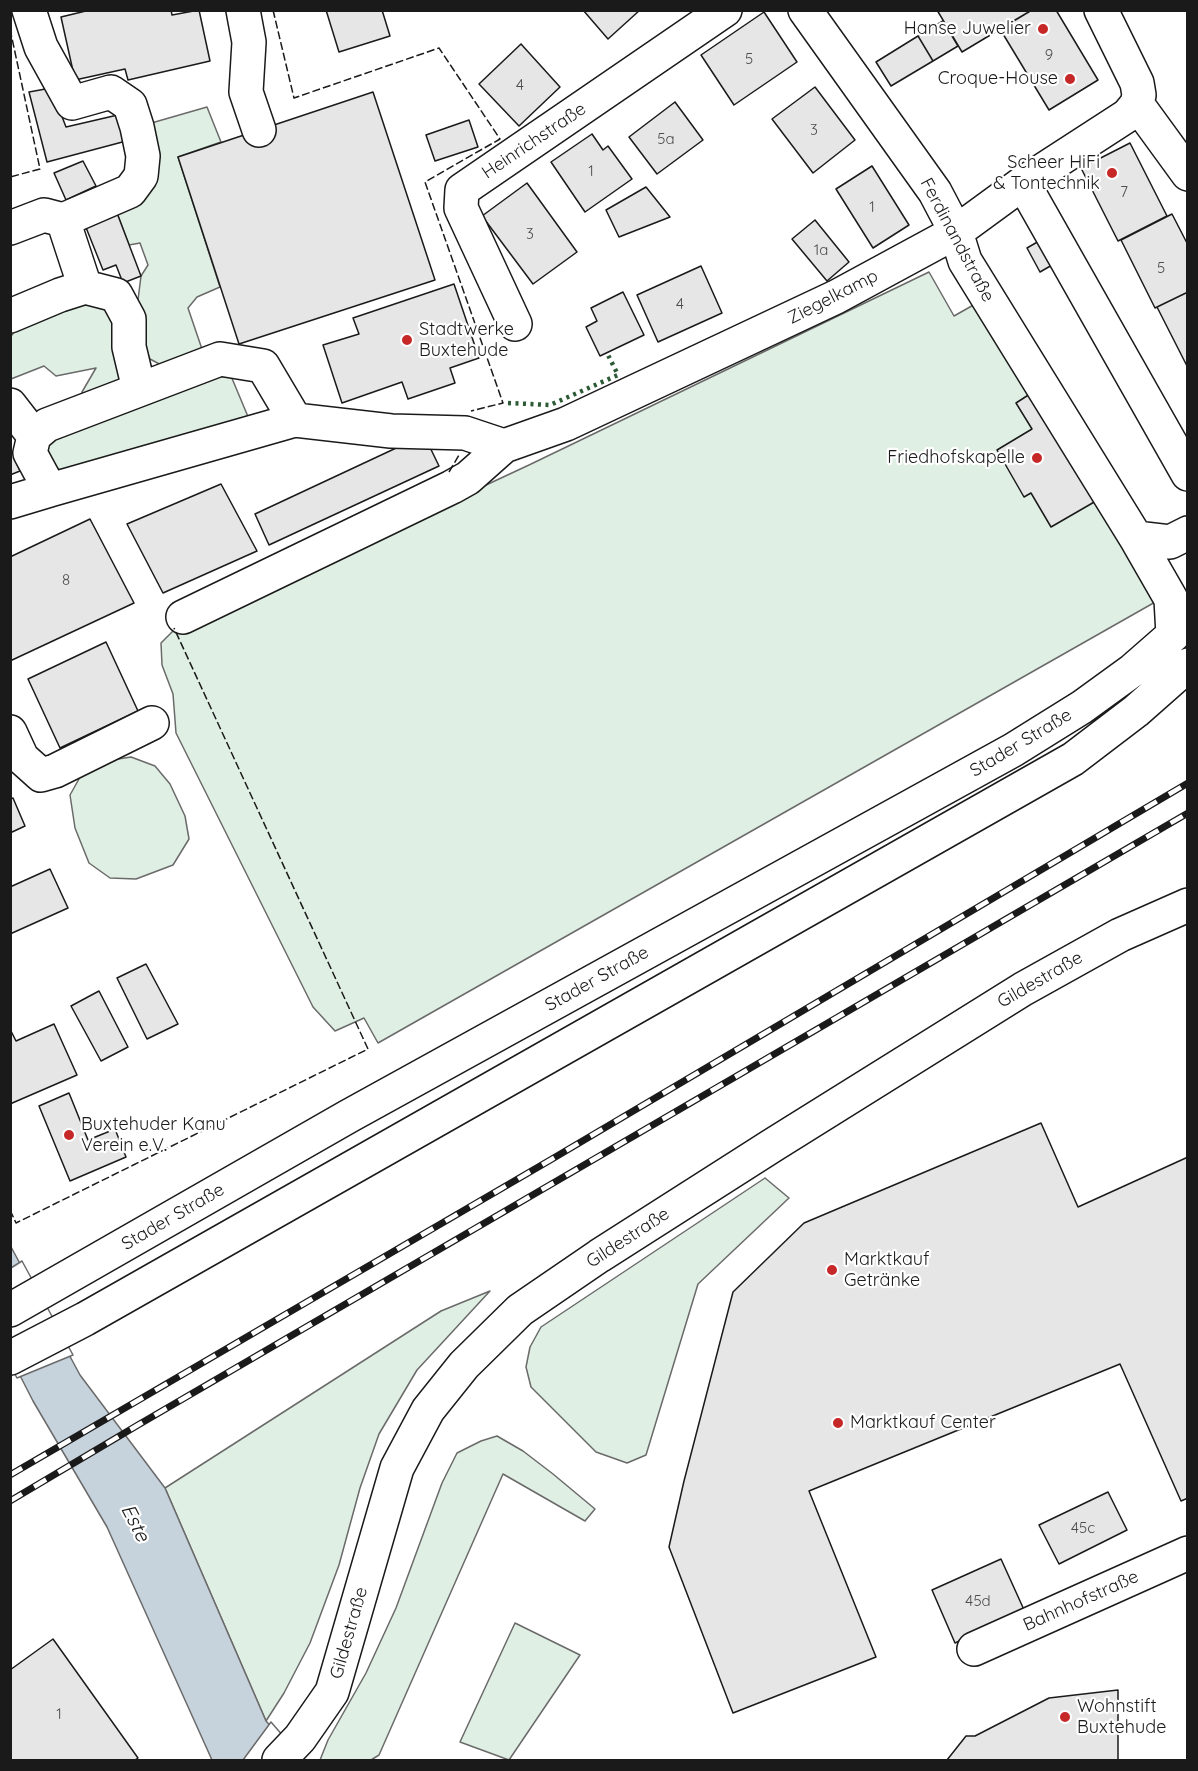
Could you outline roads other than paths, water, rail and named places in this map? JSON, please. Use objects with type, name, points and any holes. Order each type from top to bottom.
[{"type":"street","points":[[10,228],[44,215],[63,220],[130,191],[141,176],[143,156],[130,105],[111,92],[72,103],[41,47],[29,10]]},
{"type":"street","points":[[243,10],[249,42],[246,92],[259,130]]},
{"type":"street","name":"Heinrichstraße","points":[[515,324],[461,208],[462,190],[725,10]]},
{"type":"street","name":"Ferdinandstraße","points":[[805,10],[935,192],[956,232],[965,261],[1172,599],[1180,628]]},
{"type":"street","points":[[1101,10],[1137,83],[1139,96],[1137,104],[1188,174]]},
{"type":"street","name":"Ziegelkamp","points":[[504,446],[566,424],[836,297],[956,232],[1023,183],[1128,115],[1137,104]]},
{"type":"street","points":[[1023,183],[1188,474]]},
{"type":"street","points":[[63,220],[85,287]]},
{"type":"street","points":[[10,316],[85,287],[116,295],[129,319],[129,347],[139,389]]},
{"type":"street","points":[[50,490],[30,453],[34,436],[47,425],[220,359],[262,366],[295,420]]},
{"type":"street","points":[[10,405],[34,436]]},
{"type":"street","points":[[10,502],[295,420],[391,431],[465,433],[504,446],[468,478],[452,487],[183,617]]},
{"type":"street","points":[[1136,538],[1170,542],[1188,533]]},
{"type":"street","name":"Stader Straße","points":[[10,1310],[349,1116],[1013,750],[1082,707],[1133,670],[1180,628]]},
{"type":"street","points":[[10,1358],[85,1319],[1073,759],[1136,711],[1188,665]]},
{"type":"street","points":[[10,732],[22,758],[41,775],[55,771],[153,723]]},
{"type":"street","name":"Gildestraße","points":[[289,1749],[332,1692],[402,1459],[428,1410],[464,1365],[520,1310],[734,1169],[1023,989],[1120,935],[1188,905]]},
{"type":"street","points":[[10,1330],[85,1319]]},
{"type":"street","name":"Bahnhofstraße","points":[[974,1649],[1188,1553]]},
{"type":"water","name":"Este","points":[[10,1245],[80,1375],[165,1488],[266,1721],[301,1760],[212,1760],[107,1527],[33,1401],[11,1358]]},
{"type":"railway","points":[[10,1475],[552,1159],[1188,783]]},
{"type":"railway","points":[[10,1501],[1188,813]]},
{"type":"place","name":"Hanse Juwelier","points":[[1043,29]]},
{"type":"place","name":"Croque-House","points":[[1070,79]]},
{"type":"place","name":"Scheer HiFi & Tontechnik","points":[[1112,173]]},
{"type":"place","name":"Stadtwerke Buxtehude","points":[[407,340]]},
{"type":"place","name":"Friedhofskapelle","points":[[1037,458]]},
{"type":"place","name":"Buxtehuder Kanu Verein e.V.","points":[[69,1135]]},
{"type":"place","name":"Marktkauf Getränke","points":[[832,1270]]},
{"type":"place","name":"Marktkauf Center","points":[[838,1423]]},
{"type":"place","name":"Wohnstift Buxtehude","points":[[1065,1717]]}]
